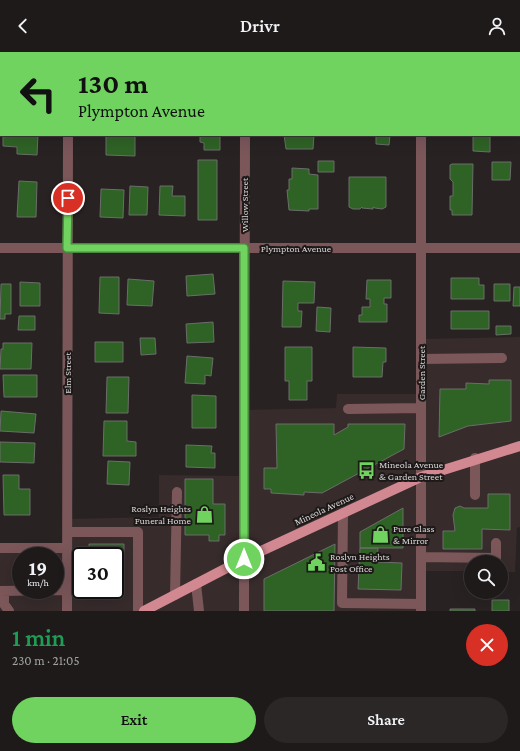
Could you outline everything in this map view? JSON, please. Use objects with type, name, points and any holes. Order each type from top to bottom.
[{"type":"main road","name":"Mineola Avenue","points":[[144,611],[244,559],[421,477],[475,458],[520,446]]},
{"type":"street","name":"Elm Street","points":[[67,611],[68,136]]},
{"type":"street","name":"Willow Street","points":[[244,611],[245,136]]},
{"type":"street","name":"Garden Street","points":[[421,136],[421,607]]},
{"type":"street","name":"Plympton Avenue","points":[[0,248],[520,248]]},
{"type":"street","points":[[421,359],[502,358]]},
{"type":"street","points":[[348,409],[421,408]]},
{"type":"street","points":[[475,458],[475,495]]},
{"type":"street","points":[[175,595],[177,492]]},
{"type":"street","points":[[343,513],[342,603],[421,607]]},
{"type":"street","points":[[67,532],[138,532],[138,611]]},
{"type":"street","points":[[421,557],[496,558],[496,543]]},
{"type":"street","points":[[0,548],[67,548]]},
{"type":"street","points":[[196,584],[199,611]]},
{"type":"street","points":[[4,606],[2,591],[67,590]]},
{"type":"shaded area","points":[[520,337],[520,527],[517,528],[515,572],[508,572],[508,555],[464,555],[464,571],[421,571],[420,611],[0,611],[0,548],[12,548],[12,599],[64,599],[64,548],[67,548],[67,519],[159,517],[159,475],[244,476],[244,410],[336,408],[337,394],[420,394],[421,339]]},
{"type":"building","points":[[3,136],[38,136],[37,155],[17,154],[17,147],[3,146]]},
{"type":"building","points":[[106,136],[135,136],[135,156],[106,155]]},
{"type":"building","points":[[200,136],[220,136],[220,150],[204,150],[204,143],[200,142]]},
{"type":"building","points":[[284,136],[314,136],[313,149],[286,149]]},
{"type":"building","points":[[376,136],[390,136],[389,145],[376,144]]},
{"type":"building","points":[[473,136],[490,136],[490,152],[473,151]]},
{"type":"building","points":[[198,160],[217,160],[217,220],[198,220]]},
{"type":"building","points":[[318,161],[334,161],[334,172],[318,172]]},
{"type":"building","points":[[492,162],[511,162],[510,180],[492,180]]},
{"type":"building","points":[[473,164],[472,215],[452,215],[452,210],[450,210],[450,196],[453,196],[453,182],[450,179],[450,165]]},
{"type":"building","points":[[292,168],[309,169],[309,174],[318,175],[318,209],[309,209],[309,211],[289,210],[287,190],[289,190],[289,179],[292,179]]},
{"type":"building","points":[[349,177],[386,177],[386,207],[382,209],[362,207],[360,209],[353,209],[349,207]]},
{"type":"building","points":[[19,181],[37,182],[36,217],[17,217]]},
{"type":"building","points":[[130,186],[148,187],[147,215],[129,215]]},
{"type":"building","points":[[160,186],[173,186],[172,196],[185,196],[185,216],[159,215]]},
{"type":"building","points":[[101,189],[124,190],[123,218],[100,217]]},
{"type":"building","points":[[213,274],[215,294],[187,296],[186,276]]},
{"type":"building","points":[[100,277],[119,277],[119,314],[99,313]]},
{"type":"building","points":[[451,278],[479,278],[479,285],[484,285],[484,299],[451,299]]},
{"type":"building","points":[[128,279],[154,281],[152,306],[127,305]]},
{"type":"building","points":[[367,280],[391,280],[391,298],[384,298],[384,304],[387,304],[387,322],[359,322],[359,315],[362,315],[362,307],[370,307],[370,299],[366,299]]},
{"type":"building","points":[[283,281],[315,282],[314,303],[298,303],[298,311],[302,311],[301,327],[282,327]]},
{"type":"building","points":[[20,282],[40,283],[40,306],[20,306]]},
{"type":"building","points":[[1,284],[11,284],[11,314],[5,314],[5,319],[0,319]]},
{"type":"building","points":[[494,284],[510,284],[510,301],[494,301]]},
{"type":"building","points":[[514,287],[520,287],[520,306],[513,306]]},
{"type":"building","points":[[317,307],[331,308],[330,332],[316,331]]},
{"type":"building","points":[[451,311],[489,311],[489,329],[451,329]]},
{"type":"building","points":[[19,316],[35,316],[35,330],[18,330]]},
{"type":"building","points":[[213,322],[214,342],[187,343],[186,324]]},
{"type":"building","points":[[496,326],[511,326],[511,334],[496,335]]},
{"type":"building","points":[[140,338],[155,338],[156,354],[141,355]]},
{"type":"building","points":[[95,342],[123,342],[123,362],[95,362]]},
{"type":"building","points":[[3,343],[32,343],[31,369],[0,369],[1,349],[3,349]]},
{"type":"building","points":[[285,347],[312,347],[312,381],[307,381],[307,400],[289,400],[289,381],[285,381]]},
{"type":"building","points":[[353,347],[386,348],[386,362],[383,362],[382,377],[353,377]]},
{"type":"building","points":[[187,356],[213,358],[211,376],[205,375],[205,384],[185,383]]},
{"type":"building","points":[[3,375],[37,375],[37,397],[4,397]]},
{"type":"building","points":[[107,377],[129,377],[128,413],[106,413]]},
{"type":"building","points":[[489,380],[511,380],[511,421],[468,426],[439,437],[440,389],[466,389],[466,383],[489,384]]},
{"type":"building","points":[[192,395],[216,396],[216,428],[192,428]]},
{"type":"building","points":[[1,411],[36,414],[34,433],[0,431]]},
{"type":"building","points":[[104,421],[127,421],[127,441],[136,442],[136,456],[103,456]]},
{"type":"building","points":[[276,424],[334,424],[334,435],[348,427],[348,424],[405,424],[404,449],[322,493],[304,492],[304,495],[271,493],[271,489],[264,489],[264,468],[277,468]]},
{"type":"building","points":[[0,442],[35,443],[34,463],[0,462]]},
{"type":"building","points":[[186,445],[212,446],[211,453],[215,453],[215,468],[186,467]]},
{"type":"building","points":[[108,461],[130,462],[129,485],[107,484]]},
{"type":"building","points":[[3,475],[19,475],[19,489],[30,489],[30,515],[4,515]]},
{"type":"building","points":[[185,479],[213,479],[213,504],[225,504],[225,535],[219,535],[219,541],[209,541],[209,535],[185,535]]},
{"type":"building","points":[[488,494],[510,494],[510,530],[482,529],[482,549],[443,549],[443,531],[455,531],[453,515],[455,508],[460,506],[464,508],[488,508]]},
{"type":"building","points":[[403,508],[403,548],[360,548],[360,532]]},
{"type":"building","points":[[89,544],[124,544],[124,547],[89,547]]},
{"type":"building","name":"Roslyn Heights Post Office","points":[[335,544],[334,611],[264,611],[264,579]]},
{"type":"building","points":[[360,548],[378,548],[377,562],[402,563],[401,590],[358,589]]},
{"type":"building","points":[[492,600],[509,600],[509,611],[492,611]]},
{"type":"building","points":[[450,609],[475,609],[475,611],[450,611]]},
{"type":"place","name":"Mineola Avenue & Garden Street","points":[[366,470]]},
{"type":"place","name":"Roslyn Heights Funeral Home","points":[[204,514]]},
{"type":"place","name":"Pure Glass & Mirror","points":[[380,534]]},
{"type":"place","name":"Roslyn Heights Post Office","points":[[317,562]]},
{"type":"route","points":[[68,198],[67,248],[244,248],[244,559]]}]
